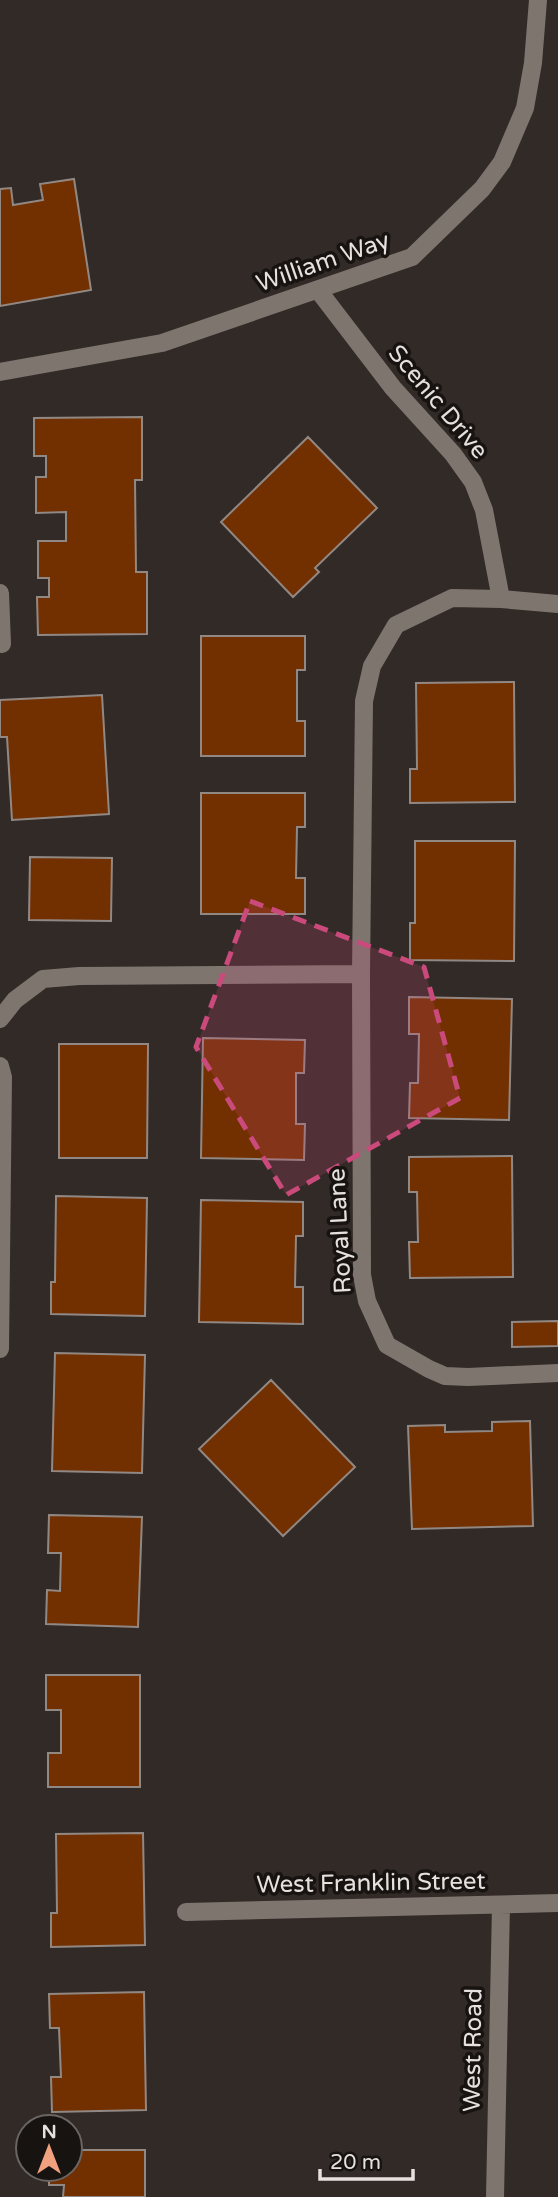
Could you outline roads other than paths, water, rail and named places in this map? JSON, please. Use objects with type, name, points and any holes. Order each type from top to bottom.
[{"type":"street","name":"William Way","points":[[0,372],[162,343],[412,257],[482,189],[502,162],[525,108],[534,63],[538,0]]},
{"type":"street","name":"Scenic Drive","points":[[318,290],[393,388],[453,454],[472,481],[484,510],[500,599]]},
{"type":"street","points":[[0,593],[2,644]]},
{"type":"street","name":"Royal Lane","points":[[558,604],[452,598],[396,625],[372,666],[364,701],[361,974],[362,1275],[367,1301],[387,1345],[445,1376],[558,1374]]},
{"type":"street","points":[[0,1019],[15,1000],[43,979],[79,976],[361,974]]},
{"type":"street","points":[[0,1066],[3,1076],[0,1349]]},
{"type":"street","name":"West Franklin Street","points":[[186,1912],[558,1903]]},
{"type":"street","name":"West Road","points":[[495,2197],[500,1905]]}]
